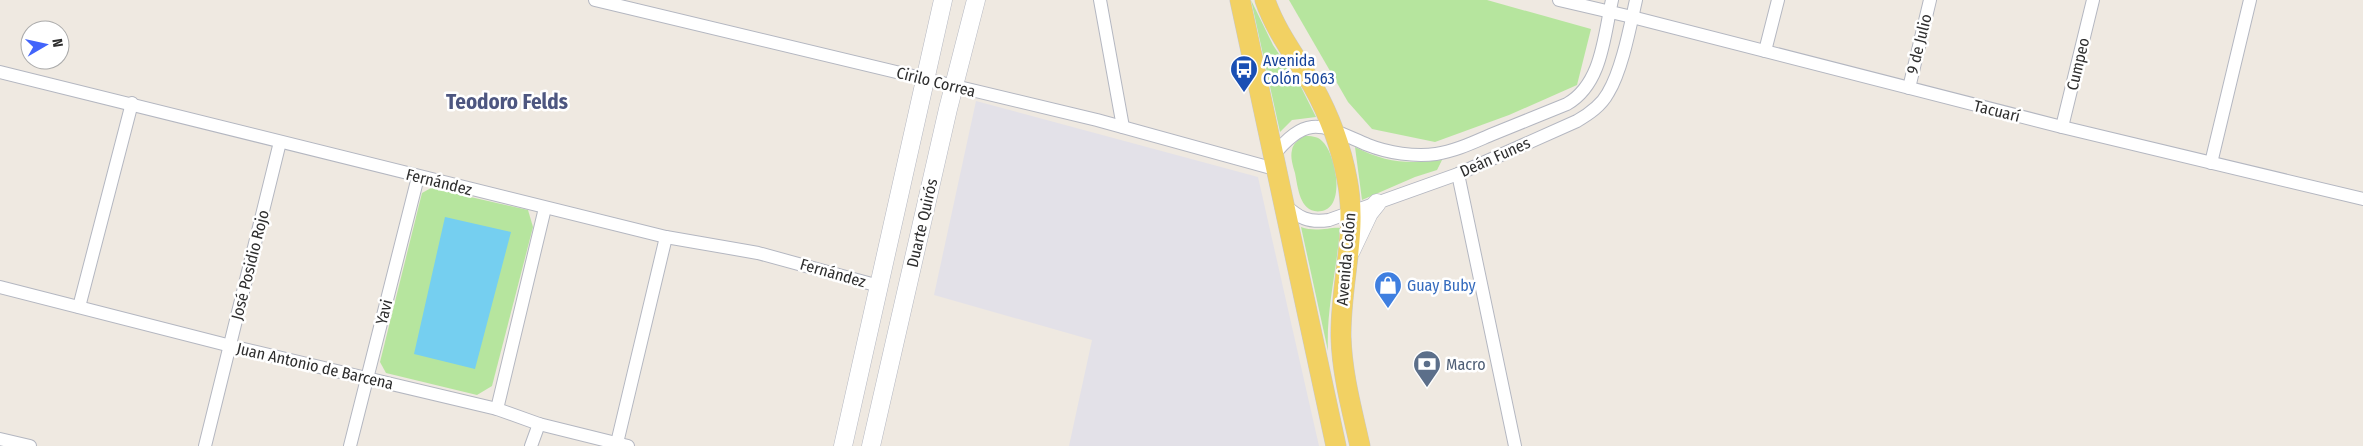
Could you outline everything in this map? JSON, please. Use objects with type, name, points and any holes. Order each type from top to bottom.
[{"type":"main road","name":"Duarte Quirós","points":[[843,446],[943,0]]},
{"type":"main road","name":"Duarte Quirós","points":[[871,446],[954,86],[976,0]]},
{"type":"main road","points":[[1240,0],[1336,446]]},
{"type":"main road","name":"Avenida Colón","points":[[1265,0],[1281,36],[1313,86],[1333,129],[1348,180],[1352,212],[1341,337],[1345,376],[1360,446]]},
{"type":"main road","points":[[1349,256],[1366,218],[1377,203]]},
{"type":"street","name":"Cirilo Correa","points":[[595,0],[1274,162]]},
{"type":"street","points":[[1100,0],[1122,126]]},
{"type":"street","name":"Tacuarí","points":[[1559,0],[1611,6],[1632,17],[2062,127],[2363,199]]},
{"type":"street","name":"Deán Funes","points":[[1283,203],[1295,214],[1312,222],[1329,220],[1458,174],[1577,121],[1592,112],[1608,93],[1614,79],[1636,0]]},
{"type":"street","points":[[1766,51],[1778,0]]},
{"type":"street","name":"9 de Julio","points":[[1909,88],[1930,0]]},
{"type":"street","name":"Cumpeo","points":[[2062,127],[2093,0]]},
{"type":"street","points":[[2211,163],[2250,0]]},
{"type":"street","name":"Deán Funes","points":[[1274,162],[1289,137],[1314,126],[1333,129],[1370,146],[1385,150],[1406,154],[1435,154],[1461,148],[1567,104],[1582,93],[1594,75],[1611,6]]},
{"type":"street","name":"Fernández","points":[[0,72],[132,103],[418,177],[666,237],[758,253],[879,286]]},
{"type":"street","points":[[80,307],[132,103]]},
{"type":"street","name":"José Posidio Rojo","points":[[205,446],[280,142]]},
{"type":"street","points":[[1458,174],[1515,446]]},
{"type":"street","name":"Yavi","points":[[350,446],[418,177]]},
{"type":"street","points":[[497,409],[545,208]]},
{"type":"street","points":[[623,444],[666,237]]},
{"type":"street","name":"Juan Antonio de Barcena","points":[[0,287],[231,346],[497,409],[539,424],[623,444]]},
{"type":"street","points":[[531,446],[539,424]]},
{"type":"street","points":[[0,438],[30,446]]},
{"type":"shaded area","points":[[976,101],[1258,177],[1319,446],[1069,446],[1092,340],[934,295]]},
{"type":"green space","points":[[1251,0],[1273,45],[1301,87],[1316,117],[1292,120],[1280,132]]},
{"type":"green space","points":[[1289,0],[1487,0],[1591,29],[1577,85],[1509,115],[1435,142],[1372,129],[1348,102]]},
{"type":"green space","points":[[1304,136],[1316,137],[1322,141],[1327,147],[1334,167],[1336,190],[1334,200],[1330,207],[1322,211],[1309,209],[1305,205],[1297,186],[1291,153],[1295,144]]},
{"type":"green space","points":[[1355,147],[1377,156],[1397,161],[1442,160],[1437,170],[1415,177],[1362,200]]},
{"type":"green space","points":[[431,188],[528,210],[533,227],[492,386],[477,395],[386,373],[380,362],[422,193]]},
{"type":"green space","points":[[1301,227],[1307,229],[1340,228],[1330,305],[1328,351]]},
{"type":"water","points":[[445,217],[511,232],[475,369],[414,354]]},
{"type":"place","name":"Avenida Colón 5063","points":[[1244,93]]},
{"type":"place","name":"Guay Buby","points":[[1388,309]]},
{"type":"place","name":"Macro","points":[[1427,388]]},
{"type":"district","name":"Teodoro Felds","points":[[507,102]]}]
